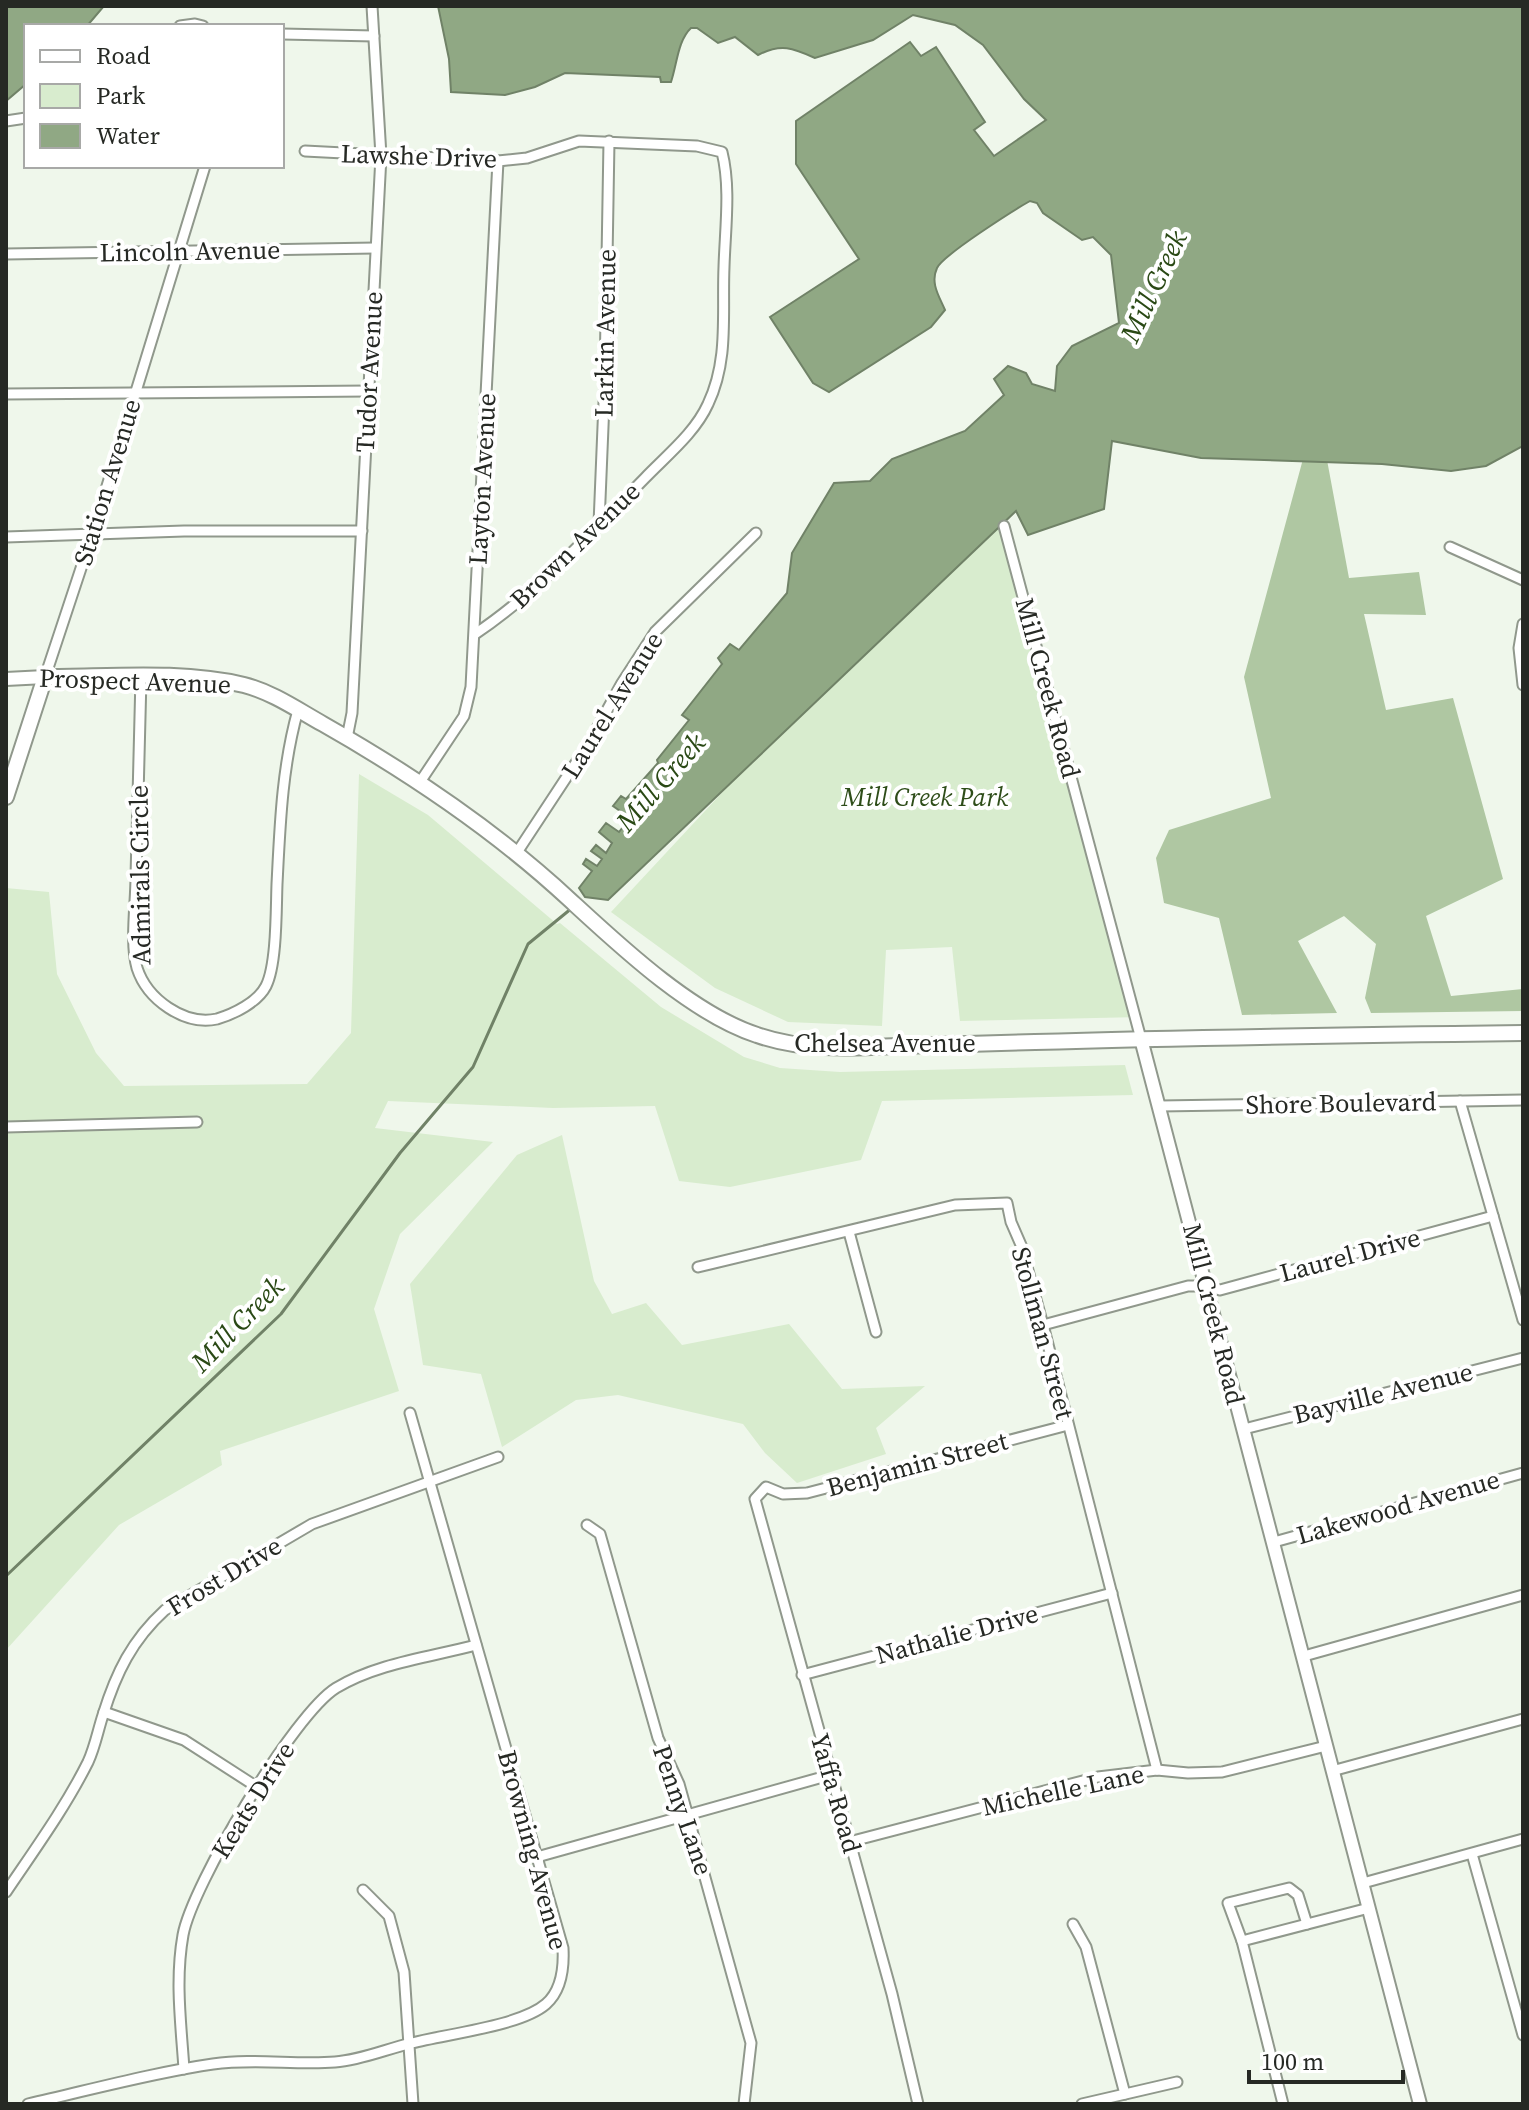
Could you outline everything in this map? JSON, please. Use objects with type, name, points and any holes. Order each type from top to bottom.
[{"type":"main road","name":"Prospect Avenue","points":[[45,677],[200,678],[243,685],[298,710],[347,738]]},
{"type":"main road","name":"Station Avenue","points":[[6,797],[45,677]]},
{"type":"main road","name":"Chelsea Avenue","points":[[347,738],[420,782],[516,854],[681,993],[730,1023],[777,1042],[806,1047],[857,1047],[1523,1033]]},
{"type":"street","name":"Tudor Avenue","points":[[347,738],[352,713],[381,156],[372,6]]},
{"type":"street","points":[[284,34],[374,36]]},
{"type":"street","name":"Lawshe Drive","points":[[305,151],[498,161],[527,158],[579,141],[609,141],[697,146],[722,152]]},
{"type":"street","name":"Larkin Avenue","points":[[599,524],[609,141]]},
{"type":"street","name":"Brown Avenue","points":[[475,634],[519,601],[599,524],[672,450],[707,408],[717,384],[725,341],[726,213],[722,152]]},
{"type":"street","name":"Layton Avenue","points":[[420,782],[464,716],[471,687],[498,161]]},
{"type":"street","name":"Station Avenue","points":[[45,677],[92,535],[204,168]]},
{"type":"street","name":"Lincoln Avenue","points":[[6,254],[375,248]]},
{"type":"street","points":[[6,394],[369,391]]},
{"type":"street","name":"Mill Creek Road","points":[[1004,526],[1160,1106],[1420,2104]]},
{"type":"street","points":[[6,537],[184,531],[362,531]]},
{"type":"street","name":"Laurel Avenue","points":[[516,854],[589,743],[655,632],[756,533]]},
{"type":"street","points":[[1450,547],[1523,580]]},
{"type":"street","points":[[1523,624],[1519,648],[1523,685]]},
{"type":"street","name":"Prospect Avenue","points":[[6,679],[45,677]]},
{"type":"street","name":"Admirals Circle","points":[[141,677],[137,966],[155,997],[186,1017],[216,1019],[240,1010],[261,993],[270,975],[276,925],[281,802],[287,748],[298,710]]},
{"type":"street","name":"Shore Boulevard","points":[[1160,1106],[1523,1100]]},
{"type":"street","points":[[1460,1101],[1523,1320]]},
{"type":"street","points":[[6,1127],[197,1122]]},
{"type":"street","name":"Stollman Street","points":[[698,1267],[955,1205],[1007,1203],[1043,1325],[1157,1770]]},
{"type":"street","name":"Laurel Drive","points":[[1043,1325],[1188,1286],[1220,1290],[1493,1216]]},
{"type":"street","points":[[849,1232],[876,1332]]},
{"type":"street","name":"Bayville Avenue","points":[[1244,1429],[1523,1358]]},
{"type":"street","name":"Browning Avenue","points":[[28,2104],[219,2063],[337,2062],[369,2057],[408,2044],[518,2018],[547,2003],[554,1993],[564,1966],[563,1948],[410,1413]]},
{"type":"street","name":"Benjamin Street","points":[[766,1487],[783,1494],[807,1493],[1068,1425]]},
{"type":"street","name":"Frost Drive","points":[[6,1892],[68,1800],[90,1757],[114,1680],[126,1655],[148,1625],[165,1610],[312,1524],[498,1457]]},
{"type":"street","name":"Lakewood Avenue","points":[[1274,1542],[1523,1473]]},
{"type":"street","name":"Yaffa Road","points":[[766,1487],[755,1499],[757,1509],[892,1994],[918,2104]]},
{"type":"street","name":"Penny Lane","points":[[587,1525],[600,1534],[658,1738],[679,1784],[688,1814],[751,2043],[744,2104]]},
{"type":"street","name":"Nathalie Drive","points":[[802,1675],[1112,1593]]},
{"type":"street","points":[[1304,1656],[1523,1595]]},
{"type":"street","name":"Keats Drive","points":[[184,2069],[178,1988],[184,1931],[204,1877],[257,1787],[296,1731],[334,1689],[390,1667],[476,1645]]},
{"type":"street","points":[[104,1712],[184,1740],[257,1787]]},
{"type":"street","points":[[1332,1771],[1523,1719]]},
{"type":"street","name":"Michelle Lane","points":[[849,1842],[1098,1777],[1157,1770],[1222,1772],[1326,1746]]},
{"type":"street","points":[[537,1857],[830,1775]]},
{"type":"street","points":[[1363,1883],[1523,1839]]},
{"type":"street","points":[[1472,1854],[1523,2035]]},
{"type":"street","points":[[1283,2104],[1242,1941],[1228,1903],[1289,1888],[1298,1895],[1307,1924]]},
{"type":"street","points":[[363,1890],[389,1916],[404,1972],[413,2104]]},
{"type":"street","points":[[1242,1941],[1369,1908]]},
{"type":"street","points":[[1073,1924],[1086,1947],[1125,2094]]},
{"type":"street","points":[[1082,2104],[1177,2082]]},
{"type":"green space","name":"Mill Creek Park","points":[[1004,516],[1141,1017],[960,1021],[952,947],[886,950],[882,1026],[788,1022],[715,988],[611,912],[905,596]]},
{"type":"green space","points":[[359,774],[428,815],[661,1007],[744,1057],[780,1068],[840,1072],[1125,1065],[1133,1095],[882,1101],[861,1160],[730,1187],[679,1181],[655,1106],[553,1108],[388,1101],[375,1128],[493,1142],[400,1234],[374,1309],[399,1391],[220,1451],[222,1465],[119,1525],[6,1650],[6,888],[49,892],[57,974],[96,1053],[124,1086],[307,1084],[351,1033]]},
{"type":"green space","points":[[562,1135],[594,1281],[612,1314],[646,1303],[682,1345],[789,1324],[842,1389],[925,1386],[876,1428],[886,1454],[797,1483],[765,1453],[743,1424],[618,1395],[576,1400],[502,1447],[481,1374],[423,1365],[410,1284],[517,1155]]},
{"type":"shaded area","points":[[1303,459],[1327,460],[1349,578],[1419,572],[1426,615],[1364,614],[1386,710],[1453,698],[1503,879],[1426,916],[1451,996],[1523,989],[1523,1011],[1371,1013],[1365,998],[1376,944],[1344,916],[1298,941],[1337,1013],[1242,1015],[1219,918],[1164,903],[1156,858],[1169,830],[1271,798],[1244,677]]},
{"type":"water","points":[[6,6],[104,6],[89,24],[24,24],[24,86],[6,101]]},
{"type":"water","points":[[438,6],[1523,6],[1523,446],[1486,466],[1451,471],[1382,464],[1201,458],[1112,441],[1104,509],[1028,535],[1016,511],[608,900],[585,897],[579,888],[592,871],[583,864],[586,859],[597,866],[602,859],[591,851],[596,845],[606,853],[612,843],[599,832],[606,823],[619,832],[630,818],[613,806],[621,796],[626,799],[658,763],[657,760],[689,720],[682,715],[722,664],[718,658],[730,644],[739,650],[787,593],[792,553],[834,483],[870,481],[892,459],[965,431],[1004,395],[994,379],[1008,366],[1026,373],[1032,384],[1055,391],[1057,366],[1072,346],[1119,323],[1111,255],[1093,237],[1082,240],[1043,213],[1037,203],[1030,201],[965,243],[937,268],[935,284],[945,310],[931,327],[829,392],[813,383],[770,317],[859,259],[796,164],[796,121],[910,42],[921,56],[936,47],[985,122],[974,130],[994,156],[1046,120],[1024,99],[983,45],[955,25],[913,15],[873,40],[815,58],[787,48],[758,55],[735,37],[718,43],[697,28],[691,28],[681,46],[671,82],[661,82],[660,77],[565,73],[535,87],[505,95],[451,92],[449,59]]},
{"type":"waterway","name":"Mill Creek","points":[[6,1576],[281,1314],[400,1153],[473,1067],[528,944],[572,908]]}]
